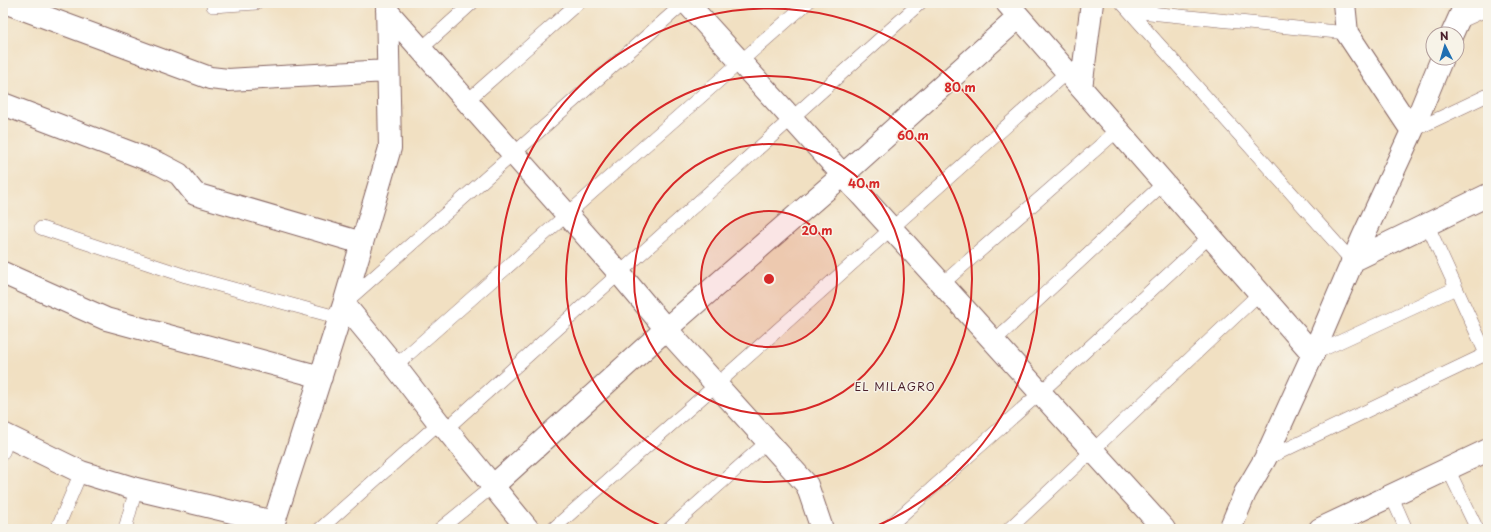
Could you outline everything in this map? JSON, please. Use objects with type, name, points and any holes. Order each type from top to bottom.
[{"type":"street","points":[[7,3],[210,78],[228,80],[387,71]]},
{"type":"street","points":[[687,3],[1164,529]]},
{"type":"street","points":[[1074,80],[1092,3]]},
{"type":"street","points":[[1344,3],[1347,33],[1412,130]]},
{"type":"street","points":[[1456,26],[1466,3]]},
{"type":"street","points":[[5,441],[81,472],[136,489],[273,525],[342,311],[390,148],[387,71],[387,7]]},
{"type":"street","points":[[387,7],[467,102],[568,214],[716,385],[806,485],[822,529]]},
{"type":"street","points":[[493,486],[666,328],[843,175],[1013,10],[1313,354]]},
{"type":"street","points":[[1230,529],[1245,493],[1265,459],[1313,354],[1352,261],[1412,130],[1439,66]]},
{"type":"street","points":[[3,104],[160,164],[178,174],[195,194],[362,243]]},
{"type":"street","points":[[1352,261],[1488,195]]},
{"type":"street","points":[[3,273],[106,319],[321,377]]},
{"type":"street","points":[[342,311],[395,366],[528,529]]},
{"type":"street","points":[[1320,529],[1488,450]]},
{"type":"lane","points":[[213,6],[256,3]]},
{"type":"lane","points":[[421,49],[472,3]]},
{"type":"lane","points":[[467,102],[578,3]]},
{"type":"lane","points":[[41,228],[186,276],[342,311],[514,154],[684,3]]},
{"type":"lane","points":[[395,366],[807,3]]},
{"type":"lane","points":[[320,529],[443,426],[619,273],[920,3]]},
{"type":"lane","points":[[1126,7],[1347,33]]},
{"type":"lane","points":[[1126,7],[1352,261]]},
{"type":"lane","points":[[1458,26],[1488,9]]},
{"type":"lane","points":[[553,529],[891,228],[1074,80]]},
{"type":"lane","points":[[1412,130],[1488,95]]},
{"type":"lane","points":[[942,284],[1118,130]]},
{"type":"lane","points":[[994,341],[1164,183]]},
{"type":"lane","points":[[1265,459],[1487,356],[1427,224]]},
{"type":"lane","points":[[886,529],[1040,393],[1210,236]]},
{"type":"lane","points":[[1313,354],[1456,288]]},
{"type":"lane","points":[[1009,529],[1260,293]]},
{"type":"lane","points":[[669,529],[767,442]]},
{"type":"lane","points":[[1448,469],[1477,529]]},
{"type":"lane","points":[[57,529],[81,472]]},
{"type":"lane","points":[[440,529],[493,486]]},
{"type":"lane","points":[[125,529],[136,489]]},
{"type":"lane","points":[[1392,495],[1406,529]]},
{"type":"district","name":"EL MILAGRO","points":[[895,387]]}]
